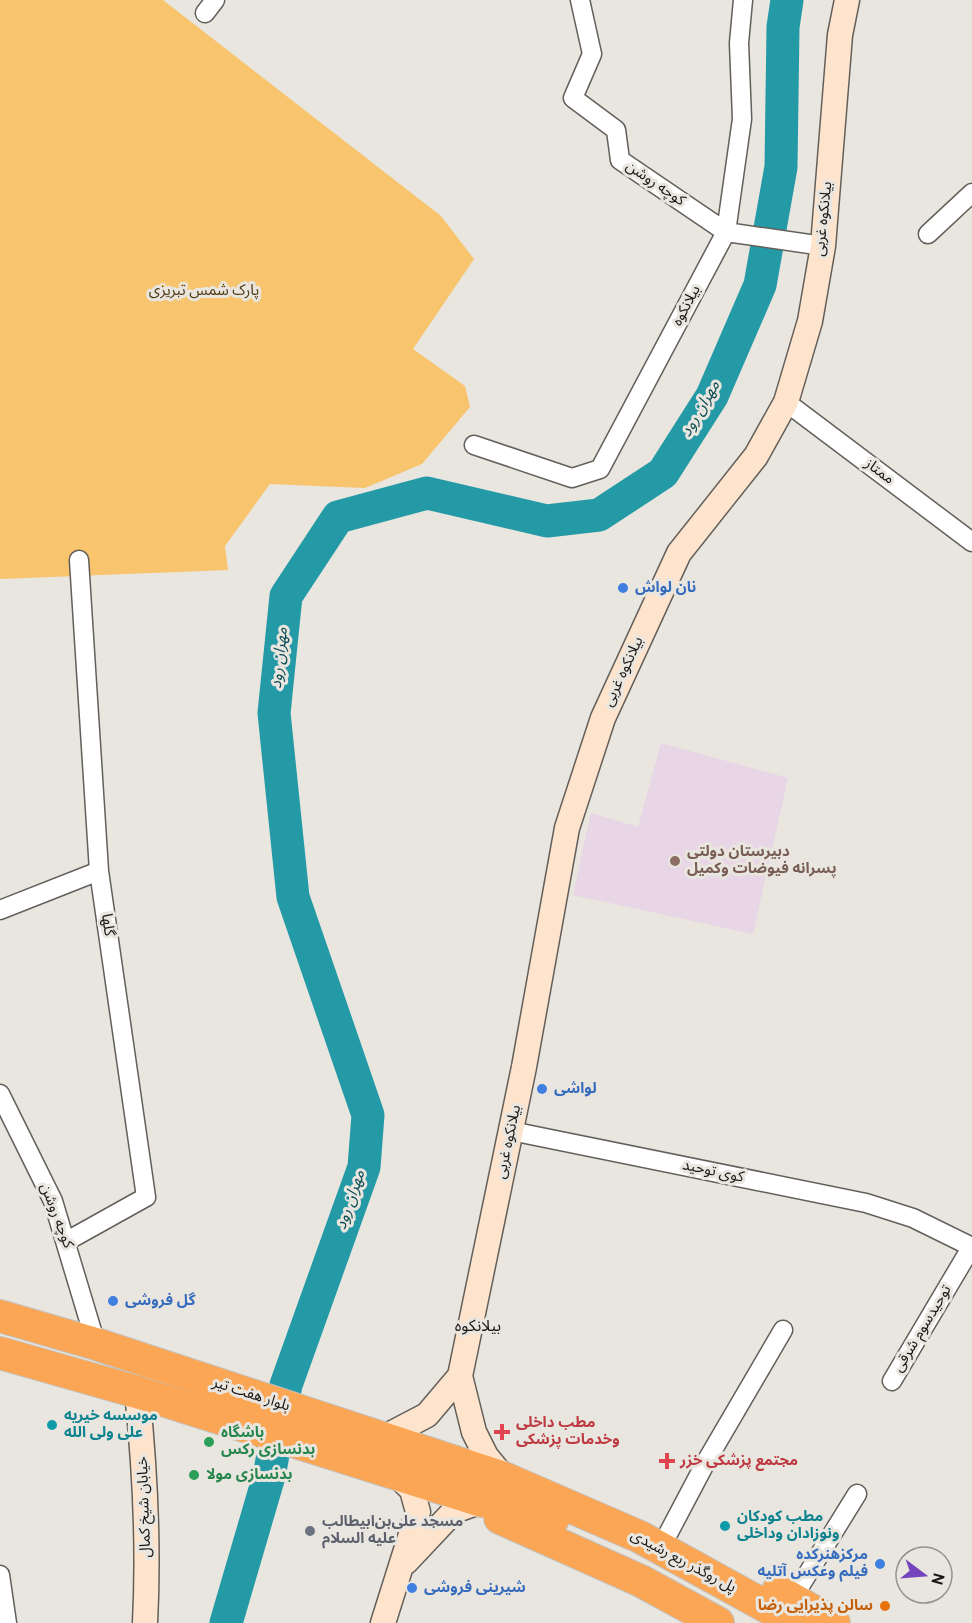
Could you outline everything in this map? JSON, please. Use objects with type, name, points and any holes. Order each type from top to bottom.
[{"type":"highway","name":"بلوار هفت تیر","points":[[0,1316],[96,1344],[512,1481],[565,1513]]},
{"type":"highway","points":[[0,1353],[137,1392],[482,1502],[565,1513]]},
{"type":"highway","points":[[512,1481],[561,1487],[622,1510],[669,1532],[794,1611],[834,1623]]},
{"type":"highway","points":[[482,1502],[504,1522],[641,1581],[717,1623]]},
{"type":"highway","name":"پل روگذر ربع رشیدی","points":[[565,1513],[640,1537],[794,1611]]},
{"type":"highway","name":"پل روگذر ربع رشیدی","points":[[565,1513],[756,1623]]},
{"type":"street","name":"کوچه روشن","points":[[580,0],[592,54],[573,98],[616,130],[620,160],[726,232]]},
{"type":"street","name":"بیلانکوه","points":[[474,445],[572,478],[600,469],[726,232],[742,119],[739,43],[743,0]]},
{"type":"street","name":"بیلانکوه غربی","points":[[512,1481],[486,1456],[474,1432],[460,1376],[511,1131],[567,828],[603,718],[679,553],[756,456],[786,402],[810,321],[823,246],[840,35],[847,0]]},
{"type":"street","points":[[928,234],[972,194]]},
{"type":"street","points":[[726,232],[823,246]]},
{"type":"street","name":"ممتاز","points":[[786,402],[972,542]]},
{"type":"street","name":"گلها","points":[[67,1241],[146,1197],[99,871],[79,560]]},
{"type":"street","points":[[0,910],[99,871]]},
{"type":"street","name":"کوچه روشن","points":[[0,1094],[53,1201],[67,1241],[96,1344]]},
{"type":"street","name":"کوی توحید","points":[[511,1131],[866,1203],[913,1218],[972,1247]]},
{"type":"street","name":"توحیدسوم شرقی","points":[[892,1381],[972,1247]]},
{"type":"street","points":[[669,1532],[707,1460],[783,1330]]},
{"type":"street","name":"بیلانکوه غربی","points":[[383,1438],[427,1415],[460,1376]]},
{"type":"street","name":"خیابان شیخ کمال","points":[[137,1392],[144,1458],[147,1528],[146,1623]]},
{"type":"street","points":[[383,1623],[403,1566],[418,1512],[412,1490],[398,1476]]},
{"type":"street","points":[[794,1611],[857,1494]]},
{"type":"street","points":[[403,1566],[454,1511],[482,1502]]},
{"type":"street","points":[[0,1575],[7,1623]]},
{"type":"shaded area","name":"دبیرستان دولتی پسرانه فیوضات وکمیل","points":[[661,743],[788,778],[753,934],[573,895],[591,813],[638,827]]},
{"type":"green space","name":"پارک شمس تبریزی","points":[[0,0],[163,0],[441,216],[474,259],[413,349],[465,386],[470,407],[422,464],[365,488],[270,484],[225,546],[228,570],[0,579]]},
{"type":"waterway","name":"مهران رود","points":[[226,1623],[269,1476],[286,1385],[364,1167],[368,1115],[293,897],[274,713],[286,596],[338,517],[427,493],[547,521],[599,515],[663,473],[712,396],[760,285],[781,167],[783,27],[787,0]]},
{"type":"place","name":"نان لواش","points":[[623,588]]},
{"type":"place","name":"دبیرستان دولتی پسرانه فیوضات وکمیل","points":[[675,861]]},
{"type":"place","name":"لواشی","points":[[542,1089]]},
{"type":"place","name":"گل فروشی","points":[[113,1301]]},
{"type":"place","name":"موسسه خیریه علی ولی الله","points":[[52,1425]]},
{"type":"place","name":"مطب داخلی وخدمات پزشکی","points":[[502,1432]]},
{"type":"place","name":"باشگاه بدنسازی رکس","points":[[209,1442]]},
{"type":"place","name":"مجتمع پزشکی خزر","points":[[667,1461]]},
{"type":"place","name":"بدنسازی مولا","points":[[194,1475]]},
{"type":"place","name":"مطب کودکان ونوزادان وداخلی","points":[[725,1526]]},
{"type":"place","name":"مسجد علی‌بن‌ابیطالب علیه السلام","points":[[310,1531]]},
{"type":"place","name":"مرکزهنرکده فیلم وعکس آتلیه","points":[[880,1564]]},
{"type":"place","name":"شیرینی فروشی","points":[[412,1588]]},
{"type":"place","name":"سالن پذیرایی رضا","points":[[885,1606]]},
{"type":"district","name":"بیلانکوه","points":[[478,1327]]}]
